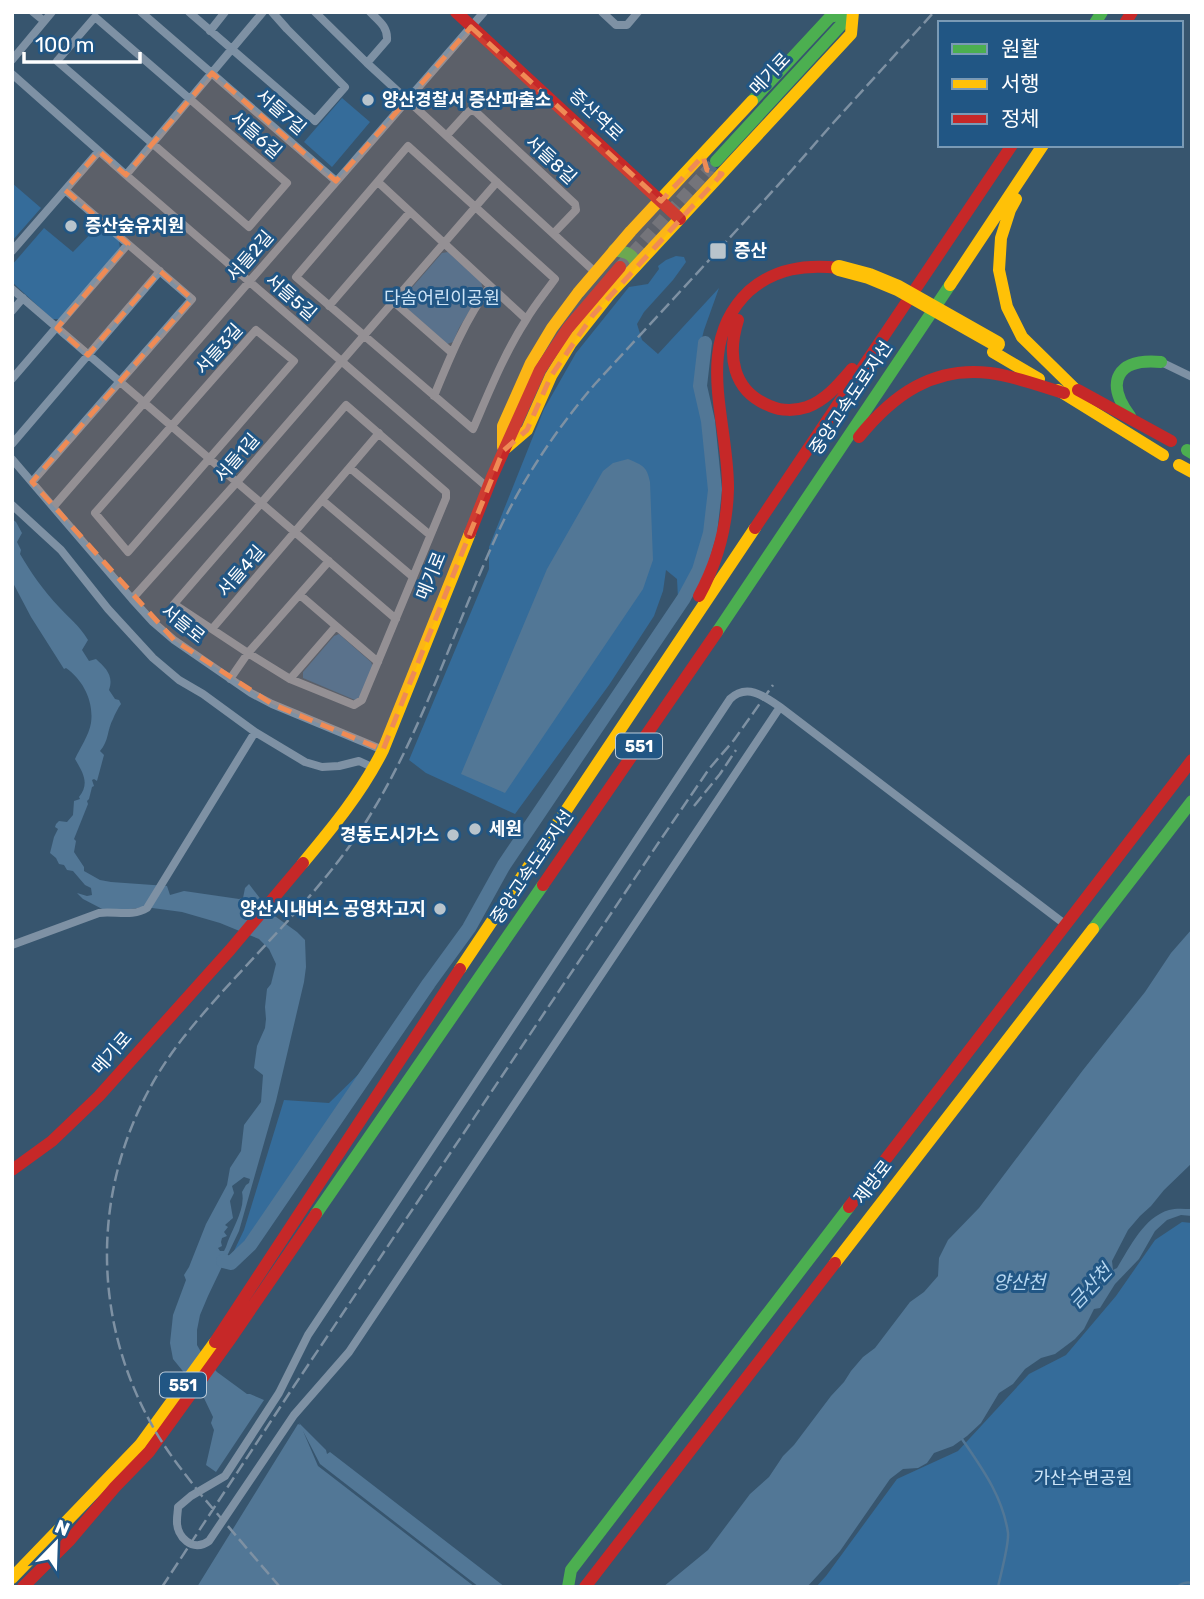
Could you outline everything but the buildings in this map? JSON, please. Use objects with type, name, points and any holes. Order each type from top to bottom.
[{"type":"main road","name":"증산역로","points":[[456,12],[680,219]]},
{"type":"main road","points":[[503,451],[503,426],[531,363],[578,293],[661,201],[713,164],[851,34],[852,12],[830,18],[713,164]]},
{"type":"main road","name":"중앙고속도로지선","points":[[228,1334],[298,1215],[1011,147]]},
{"type":"main road","name":"중앙고속도로지선","points":[[23,1587],[69,1541],[115,1487],[228,1334],[763,564],[1042,147]]},
{"type":"main road","points":[[1049,147],[1010,210],[1001,238],[999,270],[1007,307],[1022,337],[1070,391]]},
{"type":"main road","name":"메기로","points":[[12,1170],[52,1141],[99,1096],[230,950],[341,818],[383,750],[487,487],[540,370],[568,328],[680,219],[713,164]]},
{"type":"main road","points":[[957,228],[943,238],[853,367],[822,400],[801,409],[781,410],[755,400],[741,385],[733,366],[732,338],[738,318],[751,302],[789,279],[838,273],[869,276],[898,288],[995,348],[1167,448],[1134,421],[1116,392],[1116,383],[1126,367],[1135,362],[1161,362]]},
{"type":"main road","points":[[614,250],[629,253],[635,259],[628,267]]},
{"type":"main road","points":[[519,881],[527,856],[685,622],[719,554],[728,486],[716,370],[726,320],[742,297],[769,276],[801,266],[819,265],[838,273]]},
{"type":"main road","points":[[763,564],[778,553],[846,452],[876,416],[910,390],[945,375],[980,372],[1070,391],[1134,421]]},
{"type":"main road","points":[[568,1587],[571,1570],[1192,760]]},
{"type":"main road","name":"제방로","points":[[585,1587],[1192,801]]},
{"type":"main road","name":"중앙고속도로지선","points":[[12,1578],[144,1448]]},
{"type":"street","points":[[33,12],[44,21]]},
{"type":"street","points":[[12,60],[52,12]]},
{"type":"street","name":"서들7길","points":[[141,12],[336,181]]},
{"type":"street","points":[[189,12],[315,121],[345,87],[272,12]]},
{"type":"street","points":[[210,31],[225,12]]},
{"type":"street","points":[[126,175],[263,12]]},
{"type":"street","points":[[315,12],[595,272]]},
{"type":"street","points":[[367,63],[387,40],[384,26],[370,12]]},
{"type":"street","name":"서들2길","points":[[54,506],[484,12]]},
{"type":"street","points":[[602,12],[616,25],[627,25],[638,12]]},
{"type":"street","name":"서들6길","points":[[95,17],[190,99],[287,183],[249,227],[57,61],[95,17]]},
{"type":"street","name":"서들5길","points":[[12,74],[487,487]]},
{"type":"street","name":"서들8길","points":[[447,135],[467,113],[471,110],[475,112],[575,204],[576,210],[554,233]]},
{"type":"street","points":[[408,146],[555,279],[526,319],[499,369],[473,429],[296,277],[378,182],[408,146]]},
{"type":"street","points":[[12,251],[99,151]]},
{"type":"street","points":[[378,182],[526,319]]},
{"type":"street","name":"서들1길","points":[[132,599],[497,182]]},
{"type":"street","points":[[32,482],[192,299],[65,190]]},
{"type":"street","points":[[329,306],[410,212]]},
{"type":"street","points":[[12,379],[128,244]]},
{"type":"street","points":[[12,444],[160,271]]},
{"type":"street","points":[[434,396],[451,352],[490,286]]},
{"type":"street","points":[[12,289],[396,619]]},
{"type":"street","points":[[12,312],[23,298]]},
{"type":"street","points":[[394,302],[451,352]]},
{"type":"street","name":"서들3길","points":[[256,330],[294,361],[210,459],[128,552],[95,513],[256,330]]},
{"type":"street","points":[[1161,362],[1192,377]]},
{"type":"street","points":[[346,405],[446,492],[446,498],[362,700],[354,705],[290,679],[174,604],[261,504],[346,405]]},
{"type":"street","name":"서들4길","points":[[212,629],[379,433]]},
{"type":"street","name":"서들로","points":[[12,459],[132,599],[174,640],[251,693],[383,750]]},
{"type":"street","points":[[350,468],[430,536]]},
{"type":"street","points":[[322,500],[413,577]]},
{"type":"street","points":[[12,505],[61,550],[108,609],[153,658],[178,680],[305,762],[322,767],[359,761],[374,768]]},
{"type":"street","points":[[230,679],[248,653],[329,562]]},
{"type":"street","points":[[300,595],[378,662]]},
{"type":"street","points":[[290,679],[336,626]]},
{"type":"street","points":[[780,707],[349,1352],[294,1415],[209,1541],[193,1546],[185,1542],[176,1522],[178,1507],[225,1476],[279,1393],[308,1335],[736,693],[758,693],[780,707],[1066,925]]},
{"type":"street","points":[[12,945],[99,913],[139,913],[147,908],[255,732]]},
{"type":"highlighted area","points":[[471,27],[661,201],[703,156],[707,170],[722,174],[593,315],[551,376],[527,430],[503,451],[383,750],[272,704],[174,640],[32,482],[192,299],[160,271],[88,355],[57,328],[128,244],[65,190],[99,151],[126,175],[212,73],[336,181]]},
{"type":"green space","points":[[342,98],[370,122],[332,167],[304,142]]},
{"type":"green space","points":[[12,183],[41,208],[12,241]]},
{"type":"green space","points":[[100,224],[119,241],[120,248],[60,319],[52,319],[12,282],[12,265],[44,228],[73,252]]},
{"type":"green space","name":"다솜어린이공원","points":[[448,252],[481,282],[483,289],[453,342],[447,344],[402,304],[402,299],[442,253]]},
{"type":"green space","points":[[676,256],[684,257],[686,262],[637,324],[642,340],[658,354],[719,288],[699,350],[696,390],[705,430],[711,499],[697,566],[678,598],[677,579],[666,570],[663,591],[654,616],[609,685],[515,814],[426,773],[409,760],[489,569],[489,547],[544,409],[576,353],[629,287],[648,284],[659,269],[658,266]]},
{"type":"green space","points":[[339,634],[371,662],[373,667],[360,697],[355,700],[303,678],[303,672],[334,636]]},
{"type":"green space","points":[[367,1066],[246,1244],[238,1253],[232,1255],[244,1230],[284,1100],[329,1103]]},
{"type":"green space","name":"가산수변공원","points":[[1182,1222],[1192,1223],[1192,1587],[816,1587],[897,1479],[958,1451],[1029,1374],[1066,1355],[1116,1296],[1155,1240]]},
{"type":"water","points":[[628,459],[643,467],[650,482],[653,560],[643,589],[505,793],[461,774],[547,569],[603,471],[613,463]]},
{"type":"water","points":[[12,519],[22,533],[17,542],[20,554],[43,588],[88,640],[82,650],[89,661],[96,659],[106,669],[110,676],[109,690],[121,704],[100,751],[104,755],[97,781],[92,780],[94,786],[74,839],[74,852],[84,871],[100,880],[111,882],[167,886],[170,895],[184,891],[239,899],[243,898],[245,888],[249,884],[272,914],[305,940],[304,982],[276,1101],[239,1231],[208,1296],[197,1330],[197,1345],[217,1372],[247,1394],[264,1400],[216,1472],[206,1465],[214,1430],[211,1423],[213,1417],[203,1396],[173,1359],[170,1343],[173,1315],[186,1280],[184,1275],[206,1224],[227,1185],[230,1168],[241,1151],[244,1125],[261,1102],[263,1075],[254,1068],[257,1046],[265,1028],[267,989],[276,964],[269,949],[259,939],[220,923],[182,912],[145,907],[108,912],[77,893],[92,895],[91,888],[73,871],[59,864],[50,853],[58,829],[56,824],[59,821],[67,822],[73,815],[74,801],[80,799],[84,787],[83,773],[75,759],[90,728],[91,707],[82,685],[72,673],[64,669],[12,581]],"holes":[[[244,1177],[250,1179],[242,1192],[242,1206],[237,1220],[224,1251],[220,1251],[218,1248],[222,1246],[222,1238],[227,1236],[224,1232],[228,1227],[225,1225],[233,1218],[230,1201],[234,1193],[232,1186]]]},
{"type":"water","name":"양산천","points":[[1192,929],[1192,1163],[1128,1230],[1112,1261],[1113,1270],[1152,1219],[1174,1209],[1192,1209],[1192,1216],[1181,1215],[1167,1220],[1155,1231],[1139,1259],[1115,1284],[1100,1308],[1094,1309],[1084,1329],[1075,1339],[1055,1354],[1041,1358],[1025,1369],[1013,1384],[999,1393],[981,1423],[967,1436],[953,1446],[934,1453],[927,1463],[918,1468],[903,1469],[890,1479],[840,1551],[807,1587],[663,1587],[708,1550],[750,1494],[769,1477],[851,1371],[875,1348],[910,1302],[924,1292],[938,1276],[939,1258],[948,1240],[979,1208],[1145,992],[1171,953]]},
{"type":"water","points":[[299,1423],[327,1454],[330,1452],[505,1587],[479,1587],[320,1464],[303,1431],[318,1466],[475,1587],[197,1587]]},
{"type":"waterway","points":[[223,1261],[231,1263],[250,1245],[469,928],[504,865],[684,598],[699,570],[710,533],[715,490],[708,421],[700,386],[705,343]]},
{"type":"waterway","points":[[962,1439],[991,1483],[1002,1507],[1008,1538],[998,1587]]},
{"type":"waterway","points":[[1178,1587],[1184,1583],[1192,1583]]},
{"type":"tunnel","points":[[620,267],[716,161]]},
{"type":"railway","points":[[280,1587],[202,1496],[170,1454],[153,1427],[130,1379],[115,1329],[108,1279],[108,1228],[116,1178],[131,1129],[153,1082],[183,1038],[306,901],[352,843],[372,812],[409,742],[502,524],[532,469],[556,434],[595,384],[934,12]]},
{"type":"railway","points":[[162,1587],[659,842],[709,769],[734,740],[773,685]]},
{"type":"railway","points":[[694,806],[736,750]]},
{"type":"traffic: fast","points":[[752,101],[830,17],[851,12]]},
{"type":"traffic: fast","points":[[1096,21],[1102,12]]},
{"type":"traffic: fast","points":[[716,161],[852,13]]},
{"type":"traffic: fast","points":[[614,250],[631,256],[636,266]]},
{"type":"traffic: fast","points":[[717,632],[950,285]]},
{"type":"traffic: fast","points":[[1130,416],[1118,392],[1120,374],[1134,364],[1161,362]]},
{"type":"traffic: fast","points":[[1187,450],[1192,453]]},
{"type":"traffic: fast","points":[[1093,929],[1192,801]]},
{"type":"traffic: fast","points":[[316,1214],[543,885]]},
{"type":"traffic: fast","points":[[568,1587],[571,1570],[849,1207]]},
{"type":"traffic: slow","points":[[506,448],[527,430],[551,376],[571,343],[609,295],[851,34],[853,12]]},
{"type":"traffic: slow","points":[[503,447],[503,426],[531,363],[552,328],[631,231],[752,101]]},
{"type":"traffic: slow","points":[[950,285],[1042,147]]},
{"type":"traffic: slow","points":[[1016,199],[1001,238],[999,270],[1007,307],[1022,337],[1076,390]]},
{"type":"traffic: slow","points":[[839,268],[898,288],[997,344]]},
{"type":"traffic: slow","points":[[993,352],[1039,379]]},
{"type":"traffic: slow","points":[[1058,390],[1163,455]]},
{"type":"traffic: slow","points":[[1179,465],[1192,472]]},
{"type":"traffic: slow","points":[[460,969],[755,528]]},
{"type":"traffic: slow","points":[[303,863],[356,795],[383,750],[470,533]]},
{"type":"traffic: slow","points":[[835,1263],[1093,929]]},
{"type":"traffic: slow","points":[[12,1578],[140,1445],[215,1342]]},
{"type":"traffic: jam","points":[[456,12],[680,219]]},
{"type":"traffic: jam","points":[[1126,21],[1132,12]]},
{"type":"traffic: jam","points":[[755,528],[1011,147]]},
{"type":"traffic: jam","points":[[470,533],[540,370],[568,328],[620,267]]},
{"type":"traffic: jam","points":[[699,596],[711,571],[726,517],[727,463],[718,385],[722,335],[732,312],[749,291],[769,277],[803,267],[839,268]]},
{"type":"traffic: jam","points":[[738,320],[733,359],[740,381],[747,391],[770,406],[793,410],[814,404],[832,391],[852,369]]},
{"type":"traffic: jam","points":[[859,437],[900,396],[932,379],[950,374],[999,374],[1064,393]]},
{"type":"traffic: jam","points":[[1078,390],[1171,441]]},
{"type":"traffic: jam","points":[[543,885],[717,632]]},
{"type":"traffic: jam","points":[[849,1207],[1192,760]]},
{"type":"traffic: jam","points":[[12,1170],[52,1141],[99,1096],[230,950],[303,863]]},
{"type":"traffic: jam","points":[[215,1342],[460,969]]},
{"type":"traffic: jam","points":[[23,1587],[69,1541],[149,1452],[316,1214]]},
{"type":"traffic: jam","points":[[585,1587],[835,1263]]},
{"type":"place","name":"양산경찰서 증산파출소","points":[[368,100]]},
{"type":"place","name":"증산숲유치원","points":[[71,226]]},
{"type":"place","name":"증산","points":[[718,251]]},
{"type":"place","name":"세원","points":[[475,829]]},
{"type":"place","name":"경동도시가스","points":[[453,835]]},
{"type":"place","name":"양산시내버스 공영차고지","points":[[440,909]]},
{"type":"water label","name":"금산천","points":[[1090,1286]]}]
